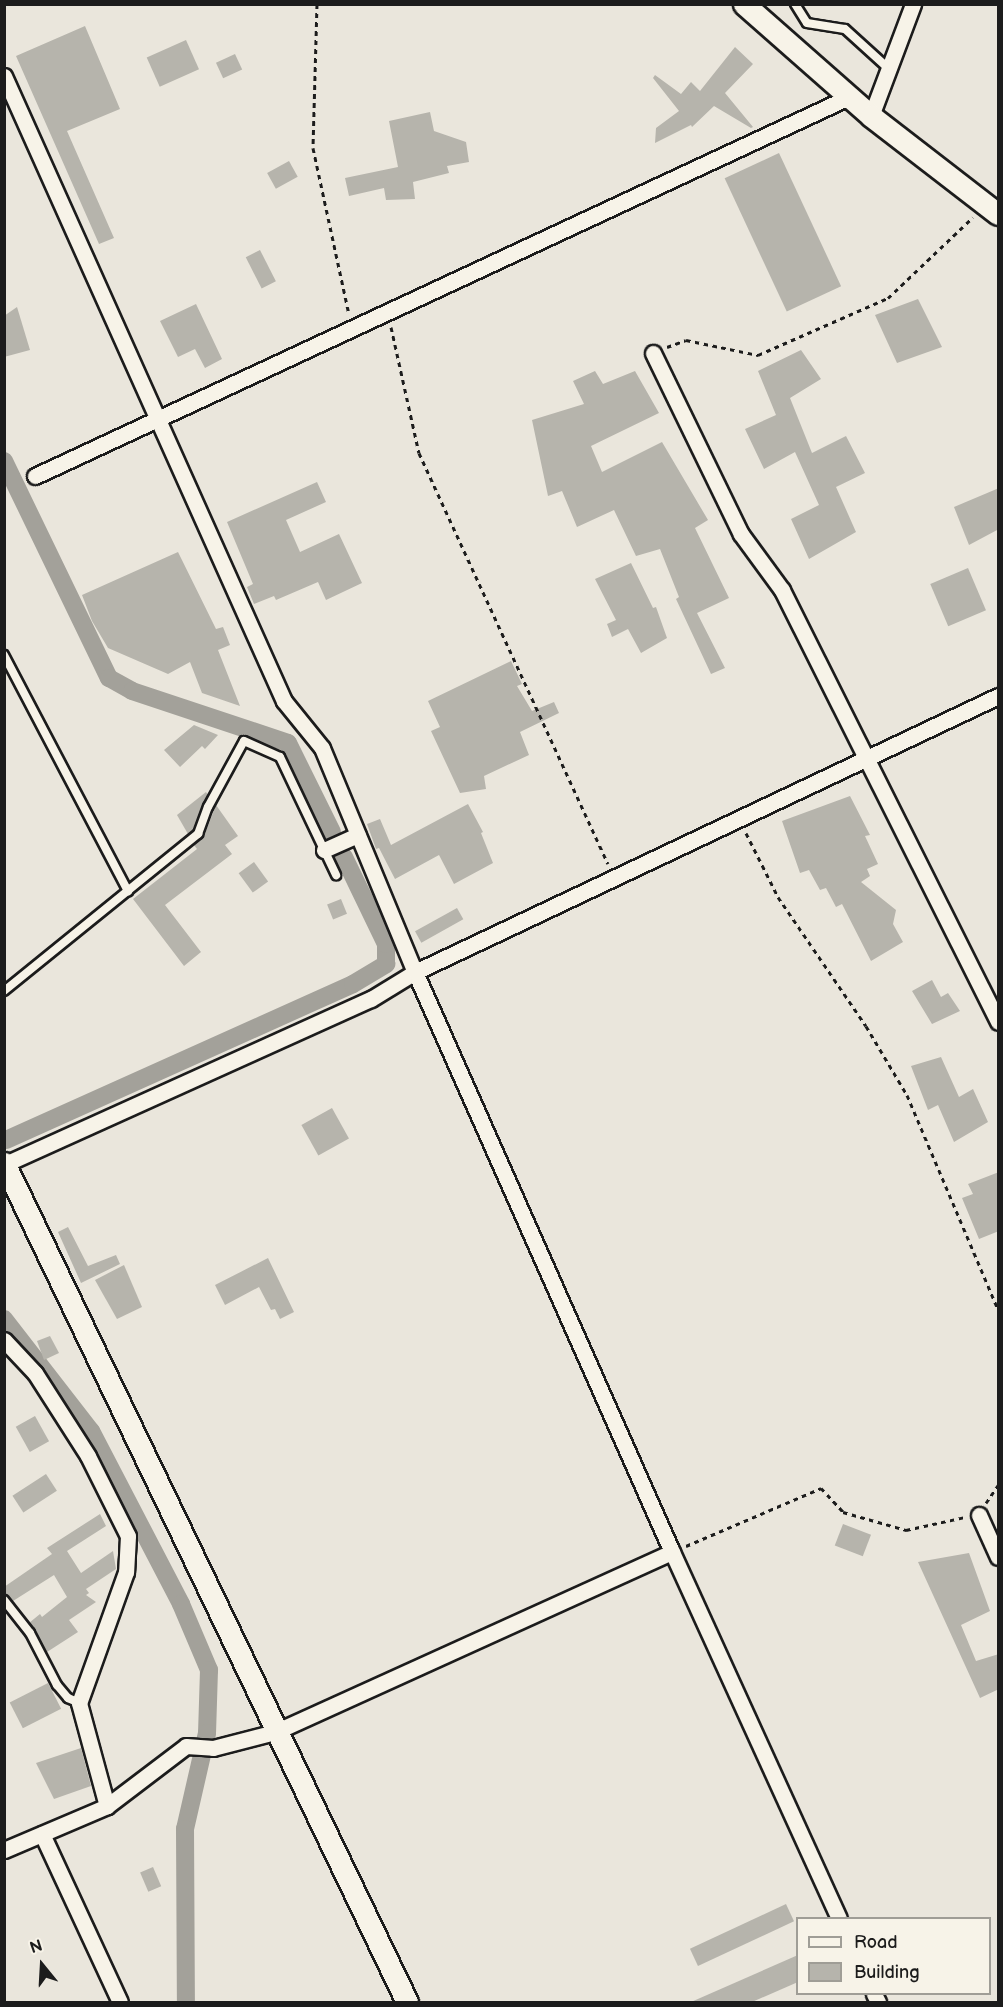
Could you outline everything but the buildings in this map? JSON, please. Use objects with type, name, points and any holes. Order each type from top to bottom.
[{"type":"street","points":[[744,4],[871,116],[992,209]]},
{"type":"street","points":[[871,116],[913,4]]},
{"type":"street","points":[[4,76],[284,701],[322,748],[415,972],[672,1552],[839,1917]]},
{"type":"street","points":[[35,476],[849,97]]},
{"type":"street","points":[[653,353],[741,534],[782,590],[999,1022]]},
{"type":"street","points":[[407,2002],[274,1732],[5,1164],[370,999],[415,972],[999,696]]},
{"type":"street","points":[[324,850],[358,836]]},
{"type":"street","points":[[4,1340],[35,1373],[82,1447],[128,1536],[126,1572],[80,1703],[107,1806]]},
{"type":"street","points":[[979,1515],[999,1557]]},
{"type":"street","points":[[4,1850],[107,1806],[186,1746],[213,1748],[274,1732],[672,1552]]},
{"type":"street","points":[[42,1834],[120,2002]]},
{"type":"lane","points":[[795,4],[807,23],[845,28],[888,68]]},
{"type":"lane","points":[[4,655],[128,891]]},
{"type":"lane","points":[[4,991],[198,834],[208,807],[244,741],[280,757],[336,875]]},
{"type":"lane","points":[[4,1600],[30,1633],[57,1684],[68,1698],[80,1703]]},
{"type":"path","points":[[317,4],[313,148],[352,327]]},
{"type":"path","points":[[653,353],[686,340],[758,355],[888,298],[992,209]]},
{"type":"path","points":[[388,311],[419,453],[614,877]]},
{"type":"path","points":[[739,818],[778,897],[866,1026],[907,1095],[999,1309]]},
{"type":"path","points":[[672,1552],[821,1488],[843,1512],[906,1530],[979,1515],[999,1485]]},
{"type":"waterway","points":[[4,461],[109,678],[132,691],[288,743],[332,832]]},
{"type":"waterway","points":[[6,1140],[353,984],[386,964],[386,944],[344,857]]},
{"type":"waterway","points":[[4,1319],[91,1431],[181,1604],[209,1670],[207,1733],[185,1829],[186,2002]]}]
